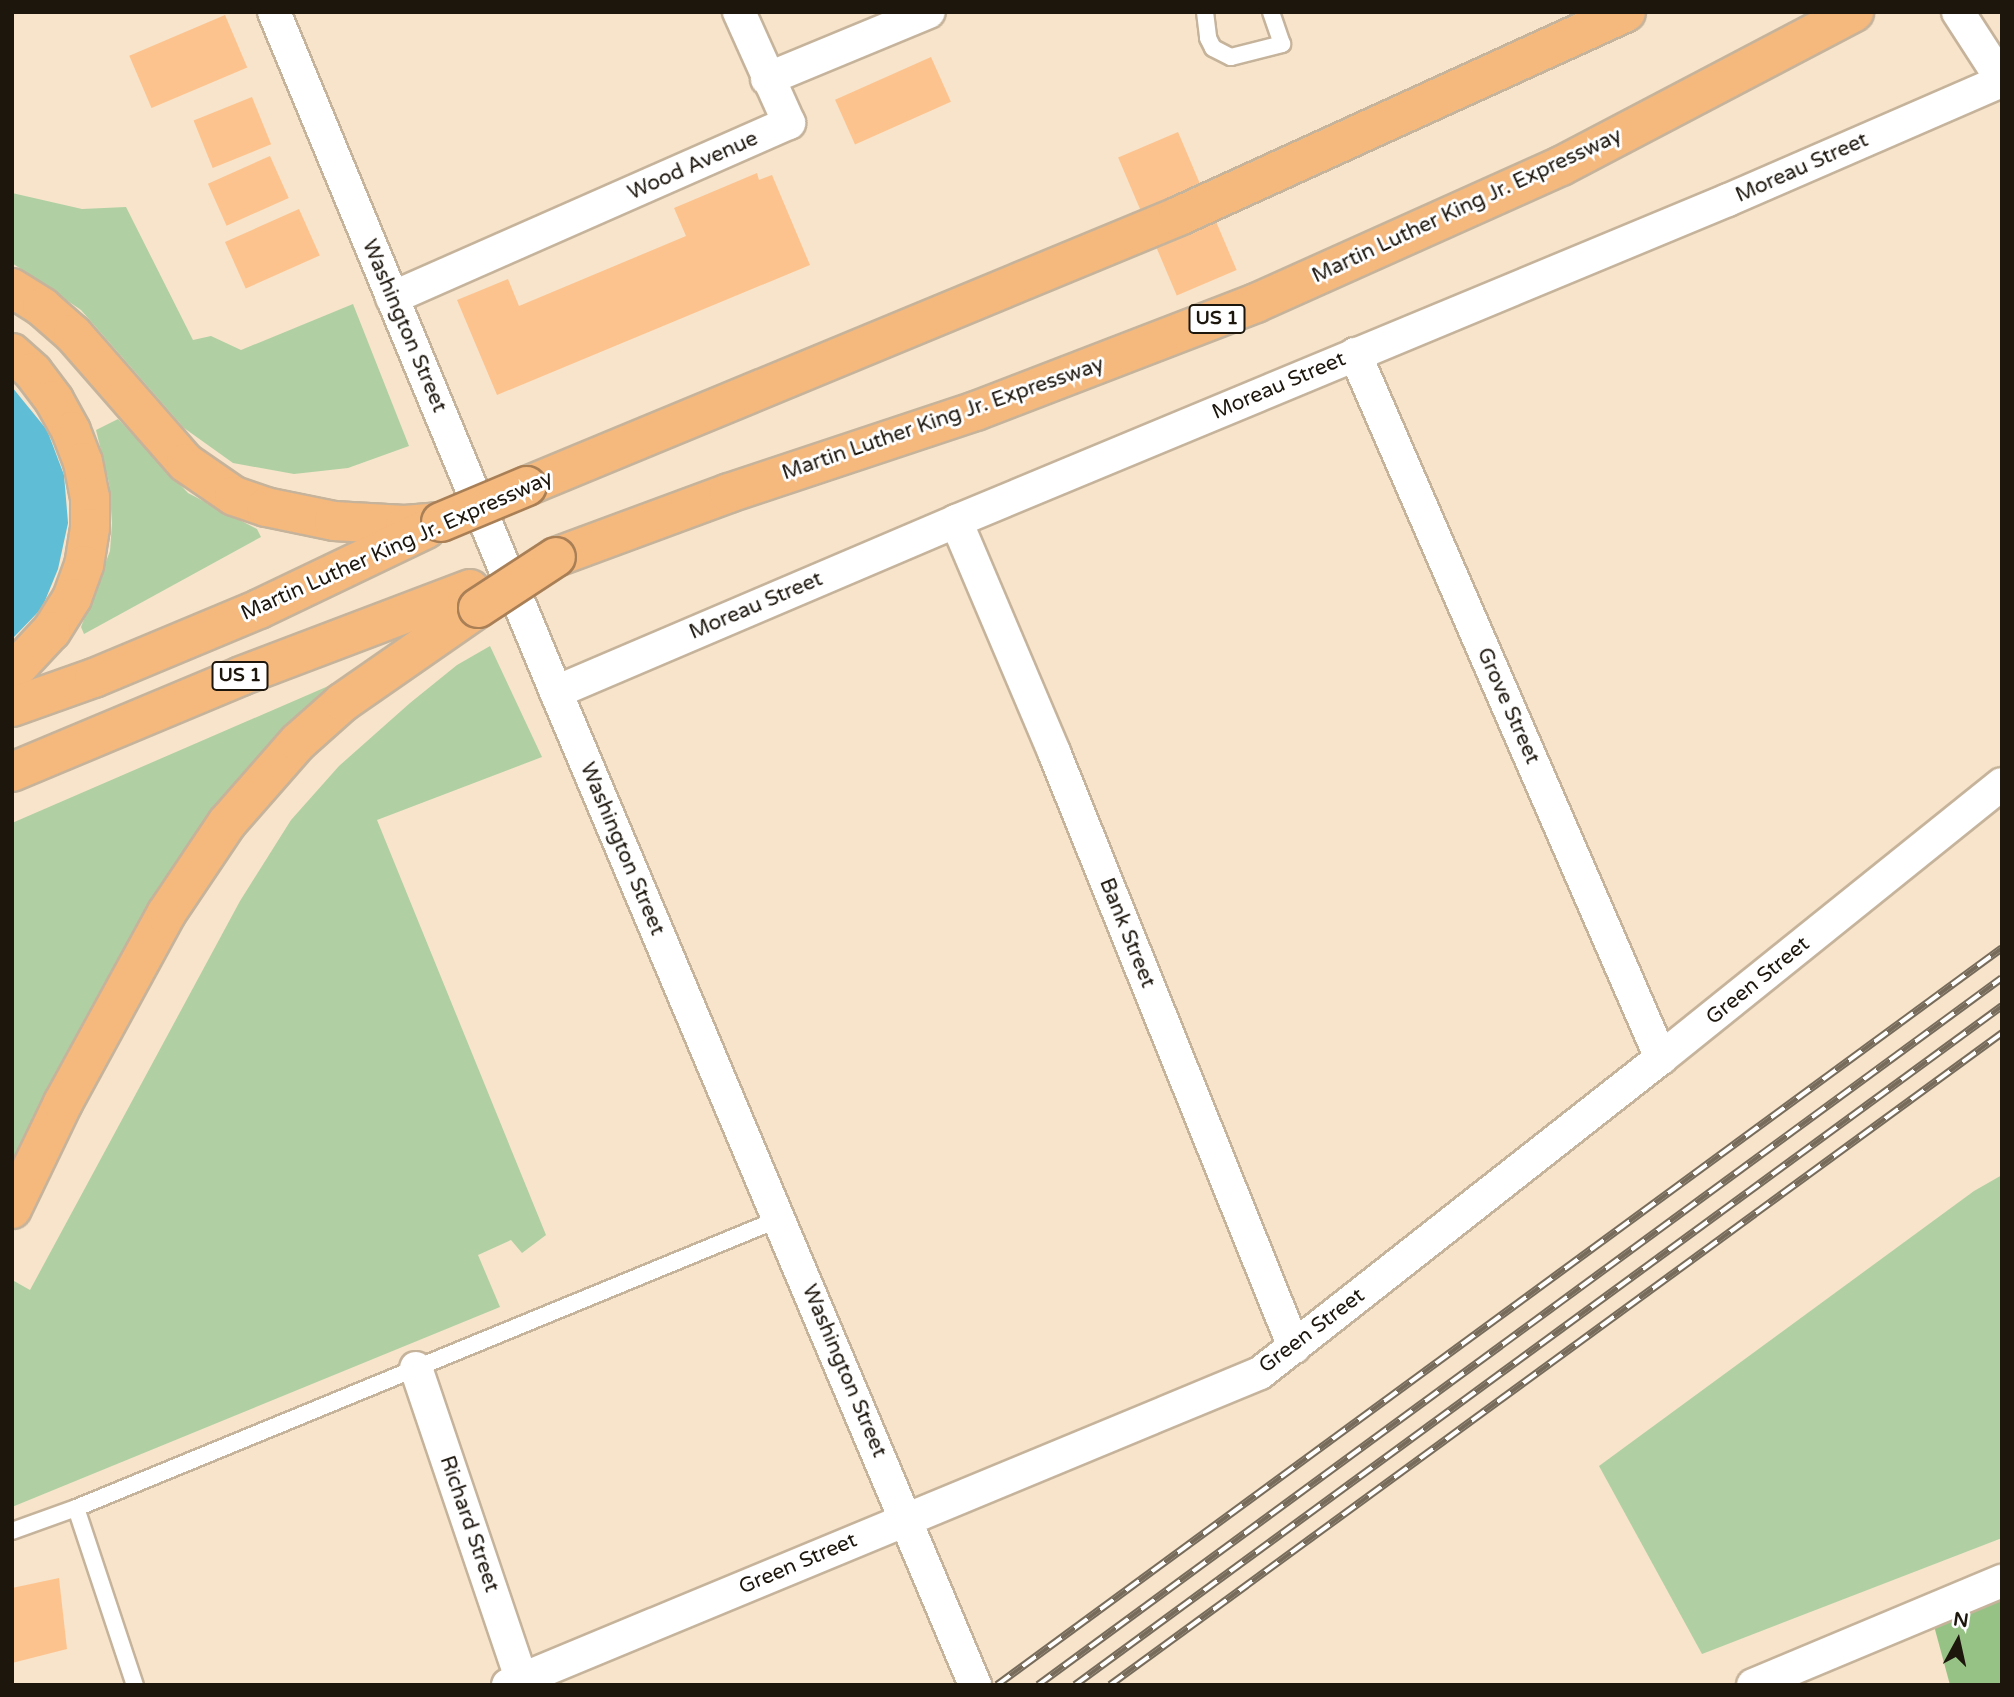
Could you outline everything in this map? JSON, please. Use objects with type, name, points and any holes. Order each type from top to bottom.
[{"type":"highway","name":"Martin Luther King Jr. Expressway","points":[[12,707],[94,678],[259,609],[441,522],[1179,216],[1626,12]]},
{"type":"highway","name":"Martin Luther King Jr. Expressway","points":[[474,599],[556,557],[729,493],[976,411],[1256,303],[1468,211],[1561,166],[1852,13]]},
{"type":"highway","points":[[12,288],[42,307],[73,334],[186,463],[234,496],[266,507],[334,522],[405,525],[441,522]]},
{"type":"highway","points":[[12,354],[33,372],[54,400],[75,441],[90,497],[90,528],[84,565],[72,598],[51,631],[12,673]]},
{"type":"highway","points":[[12,1209],[63,1104],[166,914],[227,823],[288,752],[343,702],[474,599]]},
{"type":"highway","name":"US 1","points":[[12,772],[241,676],[474,599]]},
{"type":"street","name":"Washington Street","points":[[274,12],[556,692],[975,1685]]},
{"type":"street","points":[[739,12],[767,79],[929,12]]},
{"type":"street","points":[[1958,12],[2002,80]]},
{"type":"street","name":"Wood Avenue","points":[[392,298],[789,123],[767,79]]},
{"type":"street","name":"Moreau Street","points":[[556,692],[956,521],[1728,200],[2002,80]]},
{"type":"street","name":"Grove Street","points":[[1355,354],[1661,1058]]},
{"type":"street","name":"Bank Street","points":[[956,521],[1055,752],[1294,1346]]},
{"type":"street","name":"Green Street","points":[[515,1682],[1260,1373],[1661,1058],[2002,784]]},
{"type":"street","name":"Richard Street","points":[[416,1368],[515,1682]]},
{"type":"street","points":[[1753,1685],[2002,1581]]},
{"type":"lane","points":[[1205,12],[1208,38],[1213,48],[1231,57],[1282,44],[1271,12]]},
{"type":"lane","points":[[12,1531],[76,1508],[779,1219]]},
{"type":"lane","points":[[76,1508],[135,1685]]},
{"type":"green space","points":[[12,193],[82,209],[126,207],[193,340],[211,336],[241,350],[353,304],[409,446],[348,468],[294,474],[233,463],[184,428],[81,310],[12,263]]},
{"type":"green space","points":[[118,419],[188,493],[257,529],[261,537],[84,634],[81,627],[110,551],[112,523],[109,483],[96,430]]},
{"type":"green space","points":[[490,646],[542,757],[377,820],[546,1235],[522,1253],[511,1240],[478,1255],[500,1307],[12,1507],[14,1281],[30,1290],[240,901],[291,820],[339,766],[410,703],[457,665]]},
{"type":"green space","points":[[363,671],[221,800],[182,855],[12,1168],[12,823]]},
{"type":"green space","points":[[2002,1175],[2002,1538],[1702,1654],[1599,1466],[1974,1191]]},
{"type":"green space","points":[[2002,1585],[2002,1685],[1950,1685],[1930,1611]]},
{"type":"water","points":[[12,387],[47,430],[64,475],[68,523],[58,569],[42,608],[12,639]]},
{"type":"building","points":[[225,15],[247,67],[152,108],[129,56]]},
{"type":"building","points":[[931,57],[951,102],[855,144],[835,100]]},
{"type":"building","points":[[252,97],[271,144],[213,168],[194,121]]},
{"type":"building","points":[[1178,132],[1237,270],[1177,295],[1118,157]]},
{"type":"building","points":[[270,156],[289,198],[227,226],[208,184]]},
{"type":"building","points":[[757,173],[759,180],[772,175],[810,265],[497,395],[457,300],[508,279],[519,306],[686,236],[674,208]]},
{"type":"building","points":[[299,209],[320,256],[246,289],[225,242]]},
{"type":"building","points":[[59,1578],[67,1649],[12,1663],[12,1588]]},
{"type":"railway","points":[[997,1685],[2002,948]]},
{"type":"railway","points":[[1038,1685],[2002,978]]},
{"type":"railway","points":[[1075,1685],[2002,1006]]},
{"type":"railway","points":[[1110,1685],[2002,1033]]}]
